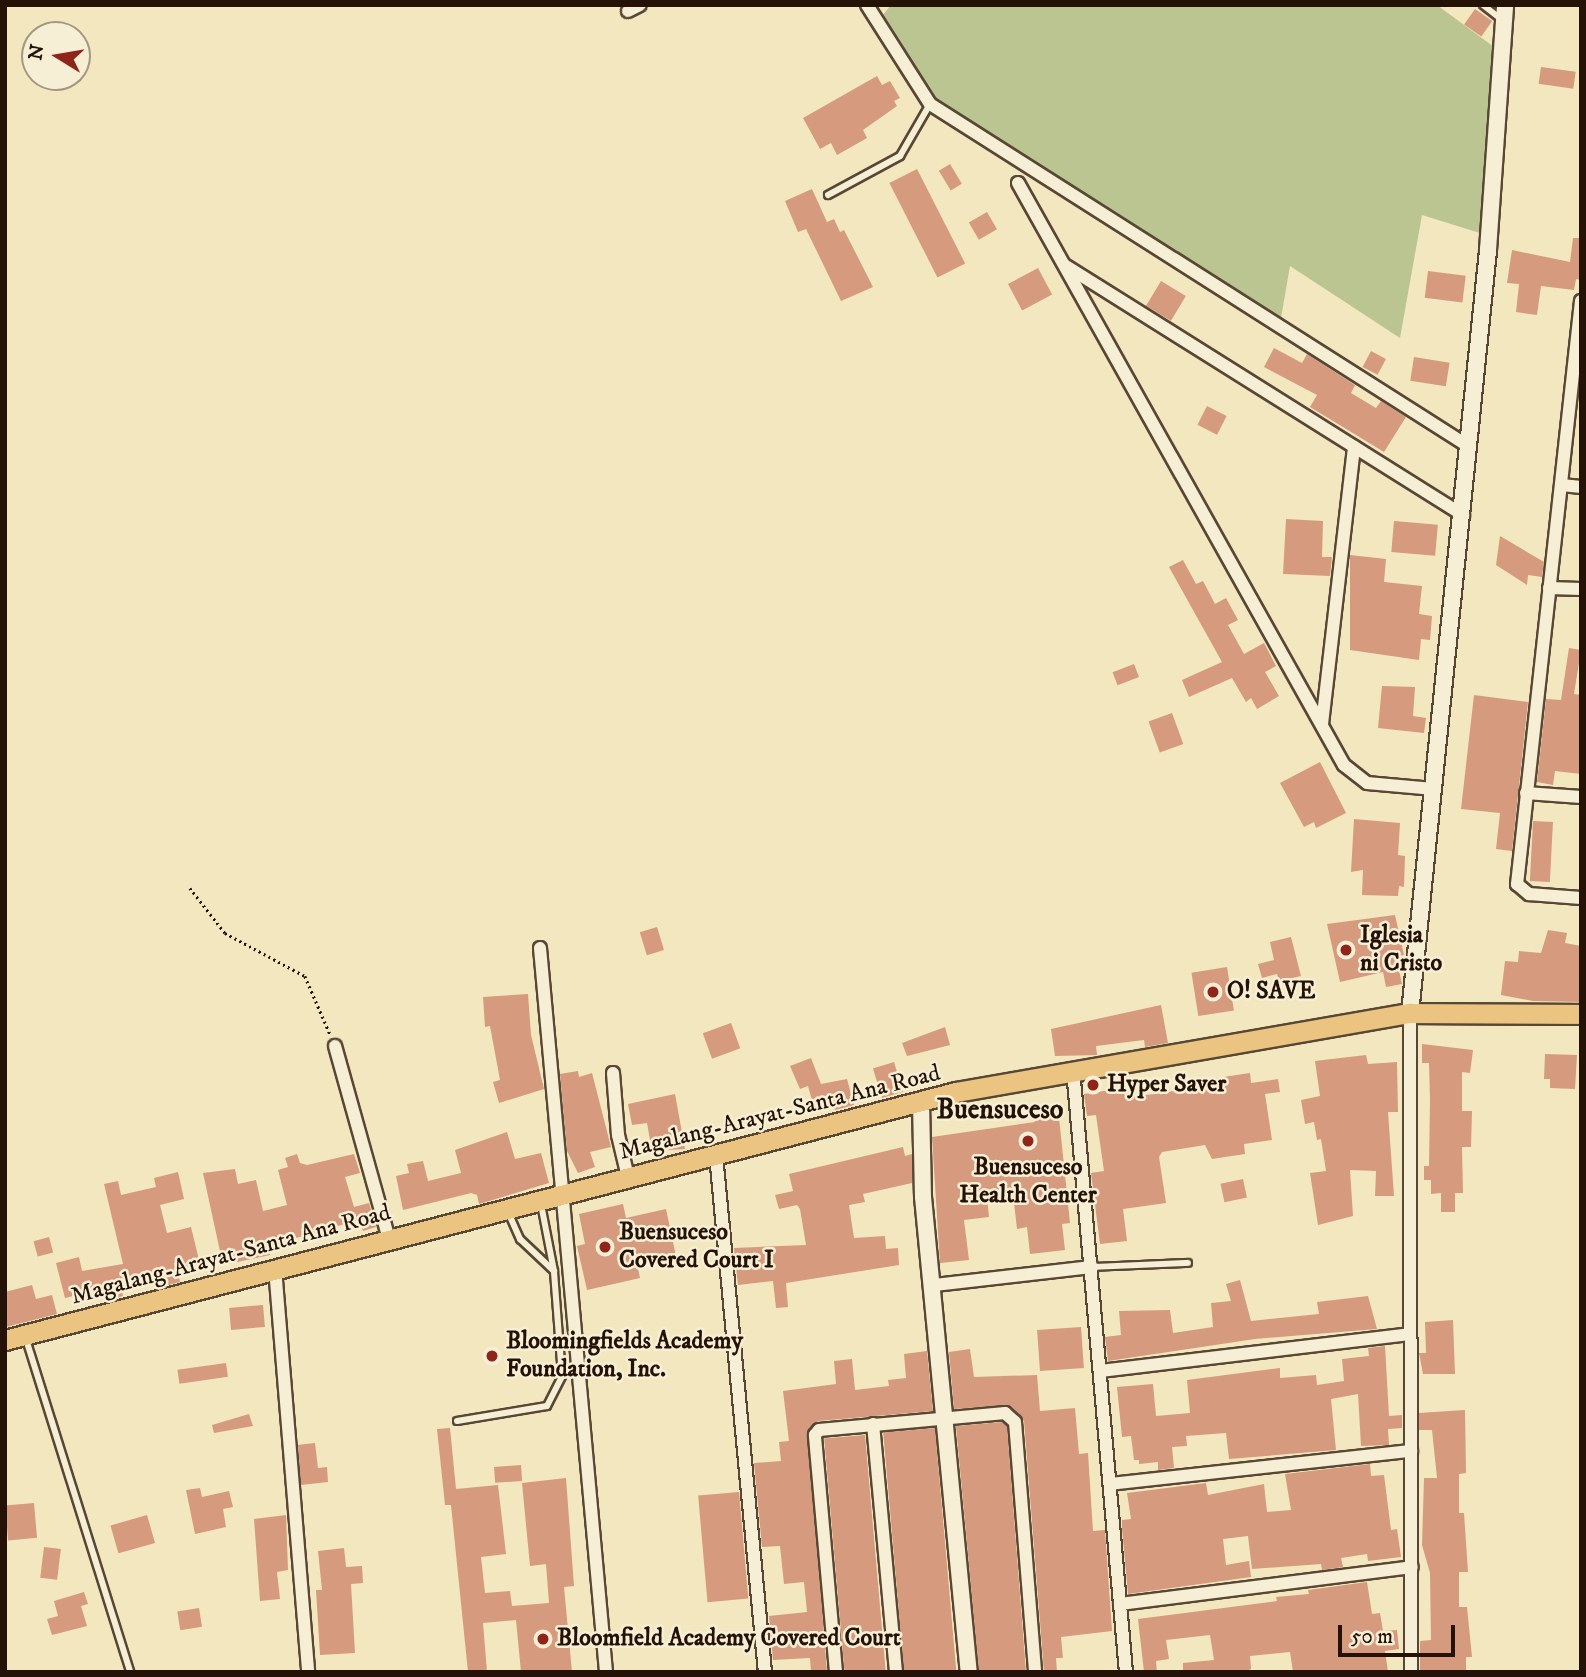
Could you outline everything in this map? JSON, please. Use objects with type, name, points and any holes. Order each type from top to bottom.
[{"type":"main road","name":"Magalang-Arayat-Santa Ana Road","points":[[5,1340],[921,1102],[1073,1069],[1410,1013],[1581,1014]]},
{"type":"street","points":[[866,5],[930,104],[1468,446]]},
{"type":"street","points":[[1411,1672],[1410,1013],[1463,515],[1504,13]]},
{"type":"street","points":[[1018,183],[1344,765],[1357,779],[1433,789]]},
{"type":"street","points":[[1064,265],[1463,515]]},
{"type":"street","points":[[1581,301],[1576,388],[1549,587],[1526,793],[1519,888],[1529,894],[1581,898]]},
{"type":"street","points":[[1322,724],[1354,447]]},
{"type":"street","points":[[1562,485],[1581,487]]},
{"type":"street","points":[[1549,587],[1581,589]]},
{"type":"street","points":[[1526,793],[1581,797]]},
{"type":"street","points":[[540,948],[606,1672]]},
{"type":"street","points":[[335,1046],[389,1239]]},
{"type":"street","points":[[1073,1069],[1126,1672]]},
{"type":"street","points":[[613,1073],[618,1135],[628,1177]]},
{"type":"street","points":[[921,1102],[923,1197],[947,1417],[969,1672]]},
{"type":"street","points":[[716,1155],[765,1672]]},
{"type":"street","points":[[934,1285],[1092,1266]]},
{"type":"street","points":[[275,1268],[308,1672]]},
{"type":"street","points":[[1100,1371],[1410,1334]]},
{"type":"street","points":[[836,1672],[815,1435],[819,1430],[1005,1413],[1015,1422],[1035,1672]]},
{"type":"street","points":[[873,1424],[896,1672]]},
{"type":"street","points":[[1110,1484],[1411,1451]]},
{"type":"street","points":[[1120,1604],[1412,1567]]},
{"type":"lane","points":[[1483,5],[1504,13]]},
{"type":"lane","points":[[828,195],[900,156],[930,104]]},
{"type":"lane","points":[[457,1421],[547,1406],[564,1368],[554,1271],[541,1202]]},
{"type":"lane","points":[[507,1210],[520,1239],[554,1271]]},
{"type":"lane","points":[[1092,1266],[1188,1263]]},
{"type":"lane","points":[[25,1334],[130,1672]]},
{"type":"path","points":[[190,888],[225,933],[305,976],[335,1046]]},
{"type":"green space","points":[[891,5],[1437,5],[1494,47],[1483,234],[1422,215],[1400,338],[1290,266],[1281,318],[933,98],[883,15]]},
{"type":"building","points":[[1475,9],[1492,21],[1481,37],[1464,25]]},
{"type":"building","points":[[1541,67],[1576,72],[1573,89],[1539,84]]},
{"type":"building","points":[[877,76],[882,85],[890,81],[900,98],[894,101],[897,106],[863,130],[867,138],[837,155],[831,143],[820,149],[803,118]]},
{"type":"building","points":[[950,164],[962,184],[951,190],[939,171]]},
{"type":"building","points":[[917,169],[965,263],[938,278],[889,183]]},
{"type":"building","points":[[812,189],[827,222],[834,219],[840,232],[844,230],[873,287],[841,301],[806,229],[798,232],[785,201]]},
{"type":"building","points":[[987,212],[997,229],[979,240],[969,222]]},
{"type":"building","points":[[1573,238],[1581,238],[1581,280],[1576,279],[1574,290],[1541,286],[1537,315],[1516,312],[1519,284],[1507,283],[1512,250],[1570,262]]},
{"type":"building","points":[[1038,268],[1052,294],[1022,310],[1008,284]]},
{"type":"building","points":[[1428,271],[1466,276],[1462,302],[1425,298]]},
{"type":"building","points":[[1161,281],[1186,296],[1171,321],[1146,306]]},
{"type":"building","points":[[1274,348],[1302,363],[1307,354],[1355,385],[1351,393],[1376,408],[1381,401],[1406,417],[1384,452],[1310,407],[1317,395],[1264,367]]},
{"type":"building","points":[[1371,351],[1386,359],[1378,375],[1363,367]]},
{"type":"building","points":[[1414,357],[1450,363],[1446,386],[1410,381]]},
{"type":"building","points":[[1207,406],[1227,416],[1217,435],[1197,425]]},
{"type":"building","points":[[1286,519],[1323,521],[1322,557],[1332,557],[1330,576],[1283,574]]},
{"type":"building","points":[[1394,521],[1438,525],[1435,556],[1391,552]]},
{"type":"building","points":[[1500,536],[1544,562],[1542,577],[1528,575],[1527,585],[1496,565]]},
{"type":"building","points":[[1350,555],[1386,559],[1384,582],[1422,586],[1419,614],[1432,616],[1430,640],[1421,639],[1419,660],[1350,650]]},
{"type":"building","points":[[1183,560],[1196,584],[1203,581],[1215,604],[1226,598],[1238,620],[1228,625],[1244,654],[1264,643],[1276,666],[1265,672],[1279,696],[1257,709],[1251,698],[1246,702],[1232,678],[1189,697],[1182,680],[1222,662],[1169,567]]},
{"type":"building","points":[[1569,648],[1581,650],[1574,694],[1581,695],[1581,774],[1555,771],[1553,785],[1537,782],[1546,699],[1561,700]]},
{"type":"building","points":[[1134,664],[1139,677],[1118,685],[1113,672]]},
{"type":"building","points":[[1382,686],[1415,687],[1413,716],[1426,718],[1424,733],[1378,728]]},
{"type":"building","points":[[1474,695],[1528,702],[1512,851],[1496,849],[1500,813],[1461,809]]},
{"type":"building","points":[[1172,713],[1183,744],[1160,753],[1149,722]]},
{"type":"building","points":[[1320,762],[1346,813],[1316,828],[1314,822],[1304,827],[1280,783]]},
{"type":"building","points":[[1354,819],[1400,823],[1398,855],[1405,856],[1404,887],[1399,886],[1398,896],[1362,895],[1363,870],[1351,872]]},
{"type":"building","points":[[1533,821],[1553,822],[1550,882],[1530,881]]},
{"type":"building","points":[[1395,915],[1404,955],[1396,956],[1402,984],[1386,987],[1383,972],[1340,982],[1327,924]]},
{"type":"building","points":[[657,927],[664,950],[647,955],[640,932]]},
{"type":"building","points":[[1548,930],[1567,933],[1565,943],[1581,946],[1581,1002],[1533,1001],[1501,995],[1505,961],[1518,962],[1519,951],[1541,953]]},
{"type":"building","points":[[1291,937],[1301,976],[1279,981],[1277,974],[1262,978],[1258,964],[1274,960],[1270,942]]},
{"type":"building","name":"O! SAVE","points":[[1227,967],[1234,1010],[1198,1016],[1191,973]]},
{"type":"building","points":[[528,994],[531,1035],[544,1089],[499,1103],[493,1082],[500,1080],[490,1026],[485,1027],[483,997]]},
{"type":"building","points":[[1161,1005],[1168,1043],[1145,1047],[1144,1040],[1096,1046],[1097,1055],[1055,1056],[1051,1029]]},
{"type":"building","points":[[731,1023],[740,1048],[712,1059],[703,1033]]},
{"type":"building","points":[[945,1027],[950,1045],[907,1056],[902,1043]]},
{"type":"building","points":[[1422,1044],[1473,1050],[1470,1073],[1462,1072],[1462,1111],[1472,1111],[1471,1147],[1462,1147],[1463,1193],[1455,1193],[1455,1212],[1441,1212],[1441,1193],[1431,1194],[1431,1180],[1424,1180],[1424,1166],[1429,1166],[1430,1100],[1429,1063],[1422,1063]]},
{"type":"building","points":[[1545,1054],[1577,1055],[1575,1089],[1550,1088],[1550,1079],[1544,1079]]},
{"type":"building","points":[[1366,1055],[1368,1064],[1397,1062],[1398,1112],[1388,1112],[1394,1196],[1375,1196],[1376,1171],[1350,1170],[1353,1216],[1318,1225],[1310,1173],[1326,1171],[1321,1139],[1317,1140],[1314,1122],[1305,1124],[1301,1100],[1320,1096],[1315,1061]]},
{"type":"building","points":[[811,1058],[821,1084],[847,1079],[854,1105],[835,1110],[832,1099],[813,1104],[808,1086],[800,1089],[790,1066]]},
{"type":"building","points":[[894,1062],[903,1092],[882,1098],[873,1068]]},
{"type":"building","points":[[578,1071],[579,1077],[592,1073],[611,1147],[590,1152],[595,1167],[578,1173],[567,1151],[560,1074]]},
{"type":"building","points":[[1250,1073],[1251,1083],[1278,1079],[1280,1092],[1265,1094],[1272,1140],[1244,1144],[1245,1154],[1212,1159],[1205,1145],[1162,1152],[1159,1157],[1166,1203],[1123,1209],[1127,1241],[1100,1244],[1091,1173],[1104,1171],[1096,1115],[1087,1116],[1084,1094],[1123,1088],[1125,1097],[1155,1094],[1211,1085],[1210,1079]]},
{"type":"building","points":[[675,1094],[685,1149],[652,1151],[647,1123],[632,1125],[628,1104]]},
{"type":"building","points":[[1058,1108],[1070,1223],[1062,1224],[1065,1250],[1030,1254],[1027,1227],[1017,1229],[1013,1194],[987,1197],[989,1217],[964,1220],[969,1260],[940,1263],[932,1137],[1035,1122],[1033,1112]]},
{"type":"building","points":[[507,1132],[515,1159],[541,1153],[549,1183],[479,1204],[477,1195],[471,1193],[403,1210],[396,1176],[409,1173],[407,1164],[423,1161],[428,1181],[461,1173],[455,1150]]},
{"type":"building","points":[[903,1147],[905,1156],[912,1154],[912,1183],[863,1194],[865,1202],[849,1205],[854,1238],[885,1236],[886,1249],[898,1248],[899,1265],[786,1283],[788,1307],[776,1308],[773,1281],[738,1285],[734,1248],[806,1245],[800,1209],[797,1205],[779,1209],[775,1195],[793,1191],[789,1174]]},
{"type":"building","points":[[297,1154],[300,1163],[307,1165],[354,1154],[360,1173],[345,1177],[354,1207],[369,1203],[376,1227],[363,1231],[359,1220],[268,1246],[270,1255],[223,1265],[203,1173],[235,1169],[238,1184],[256,1180],[263,1211],[287,1205],[278,1170],[288,1167],[285,1158]]},
{"type":"building","points":[[178,1172],[184,1199],[160,1205],[167,1233],[191,1227],[200,1264],[177,1269],[180,1282],[168,1285],[164,1277],[147,1281],[145,1273],[119,1279],[123,1296],[105,1301],[102,1289],[65,1298],[56,1263],[79,1257],[82,1271],[123,1264],[104,1184],[118,1181],[121,1195],[156,1187],[154,1178]]},
{"type":"building","points":[[1243,1179],[1247,1198],[1224,1202],[1221,1184]]},
{"type":"building","name":"Buensuceso Covered Court I","points":[[623,1204],[626,1218],[666,1209],[677,1261],[637,1264],[640,1278],[587,1290],[577,1246],[585,1244],[579,1214]]},
{"type":"building","points":[[49,1237],[53,1252],[38,1257],[34,1241]]},
{"type":"building","points":[[1240,1280],[1251,1321],[1319,1314],[1317,1302],[1368,1296],[1377,1329],[1255,1339],[1108,1361],[1105,1337],[1121,1335],[1119,1311],[1170,1310],[1173,1333],[1213,1327],[1211,1303],[1231,1301],[1226,1284]]},
{"type":"building","points":[[32,1285],[36,1299],[52,1295],[57,1314],[6,1327],[5,1292]]},
{"type":"building","points":[[263,1305],[265,1327],[231,1330],[229,1308]]},
{"type":"building","points":[[1453,1320],[1455,1374],[1423,1374],[1419,1353],[1426,1353],[1425,1322]]},
{"type":"building","points":[[1081,1327],[1084,1368],[1040,1371],[1037,1330]]},
{"type":"building","points":[[1385,1346],[1389,1416],[1402,1415],[1402,1428],[1388,1429],[1389,1445],[1361,1446],[1358,1394],[1331,1399],[1336,1450],[1229,1459],[1226,1433],[1186,1436],[1187,1446],[1172,1447],[1174,1468],[1158,1470],[1158,1462],[1139,1464],[1139,1460],[1134,1460],[1131,1436],[1122,1437],[1117,1387],[1153,1384],[1156,1416],[1190,1413],[1187,1380],[1280,1368],[1280,1378],[1316,1375],[1317,1385],[1344,1381],[1342,1359],[1369,1356],[1368,1348]]},
{"type":"building","points":[[970,1349],[974,1377],[1037,1375],[1040,1411],[1075,1408],[1079,1454],[1088,1453],[1093,1531],[1105,1530],[1112,1631],[1061,1637],[1063,1658],[1056,1658],[1057,1672],[1044,1672],[1024,1421],[1007,1405],[954,1409],[949,1352]]},
{"type":"building","points":[[927,1351],[933,1411],[818,1421],[808,1430],[827,1672],[811,1672],[810,1658],[773,1660],[769,1616],[807,1612],[804,1582],[784,1584],[780,1546],[762,1547],[754,1463],[781,1461],[779,1442],[789,1441],[783,1391],[836,1384],[834,1361],[852,1359],[855,1390],[889,1386],[888,1380],[906,1378],[904,1354]]},
{"type":"building","points":[[226,1363],[228,1377],[179,1384],[177,1370]]},
{"type":"building","points":[[1465,1410],[1466,1473],[1459,1474],[1459,1513],[1464,1513],[1468,1572],[1459,1572],[1459,1607],[1467,1607],[1472,1657],[1466,1657],[1466,1670],[1420,1672],[1420,1641],[1431,1640],[1430,1573],[1422,1545],[1424,1478],[1437,1478],[1432,1430],[1419,1430],[1419,1413]]},
{"type":"building","points":[[249,1414],[253,1426],[214,1433],[212,1425]]},
{"type":"building","points":[[1002,1422],[1007,1426],[1026,1672],[979,1672],[956,1426]]},
{"type":"building","points":[[450,1428],[456,1489],[498,1485],[506,1554],[481,1557],[485,1593],[510,1591],[512,1606],[549,1603],[546,1564],[530,1566],[522,1483],[566,1478],[574,1586],[564,1587],[572,1672],[521,1672],[516,1620],[483,1623],[487,1672],[468,1672],[451,1505],[445,1505],[437,1429]]},
{"type":"building","points":[[935,1428],[956,1672],[904,1672],[883,1433]]},
{"type":"building","points":[[865,1435],[886,1672],[845,1672],[824,1439]]},
{"type":"building","points":[[315,1443],[318,1468],[327,1467],[328,1482],[301,1485],[298,1445]]},
{"type":"building","points":[[1370,1464],[1371,1476],[1384,1475],[1391,1530],[1397,1529],[1401,1557],[1368,1561],[1367,1554],[1341,1558],[1343,1567],[1322,1570],[1321,1564],[1252,1569],[1248,1536],[1223,1539],[1226,1565],[1249,1561],[1251,1577],[1128,1594],[1122,1528],[1122,1520],[1131,1519],[1127,1493],[1206,1483],[1208,1495],[1264,1484],[1267,1512],[1291,1510],[1285,1474]]},
{"type":"building","points":[[521,1465],[522,1481],[495,1483],[494,1467]]},
{"type":"building","points":[[200,1488],[202,1497],[229,1491],[233,1507],[223,1509],[226,1527],[195,1534],[186,1490]]},
{"type":"building","points":[[739,1492],[748,1599],[707,1602],[698,1496]]},
{"type":"building","points":[[34,1503],[37,1538],[8,1540],[5,1506]]},
{"type":"building","points":[[147,1515],[155,1543],[118,1553],[110,1525]]},
{"type":"building","points":[[286,1515],[288,1570],[277,1572],[280,1599],[260,1601],[254,1519]]},
{"type":"building","points":[[44,1547],[61,1549],[57,1580],[40,1578]]},
{"type":"building","points":[[344,1548],[346,1567],[362,1566],[363,1583],[351,1584],[355,1653],[320,1655],[316,1590],[322,1590],[318,1551]]},
{"type":"building","points":[[1367,1582],[1372,1614],[1380,1613],[1383,1631],[1397,1630],[1399,1649],[1385,1651],[1388,1672],[1293,1672],[1290,1652],[1250,1656],[1251,1669],[1244,1672],[1183,1672],[1183,1663],[1214,1660],[1210,1635],[1166,1640],[1169,1659],[1156,1661],[1157,1672],[1144,1672],[1138,1619],[1277,1601],[1276,1597],[1309,1594],[1308,1590]]},
{"type":"building","points":[[84,1592],[88,1604],[81,1606],[87,1626],[52,1635],[47,1619],[58,1616],[54,1601]]},
{"type":"building","points":[[199,1608],[202,1627],[180,1630],[177,1611]]},
{"type":"place","name":"Iglesia ni Cristo","points":[[1346,950]]},
{"type":"place","name":"O! SAVE","points":[[1213,992]]},
{"type":"place","name":"Hyper Saver","points":[[1093,1085]]},
{"type":"place","name":"Buensuceso Health Center","points":[[1028,1141]]},
{"type":"place","name":"Buensuceso Covered Court I","points":[[605,1247]]},
{"type":"place","name":"Bloomingfields Academy Foundation, Inc.","points":[[492,1356]]},
{"type":"place","name":"Bloomfield Academy Covered Court","points":[[543,1639]]},
{"type":"district","name":"Buensuceso","points":[[1000,1110]]}]
